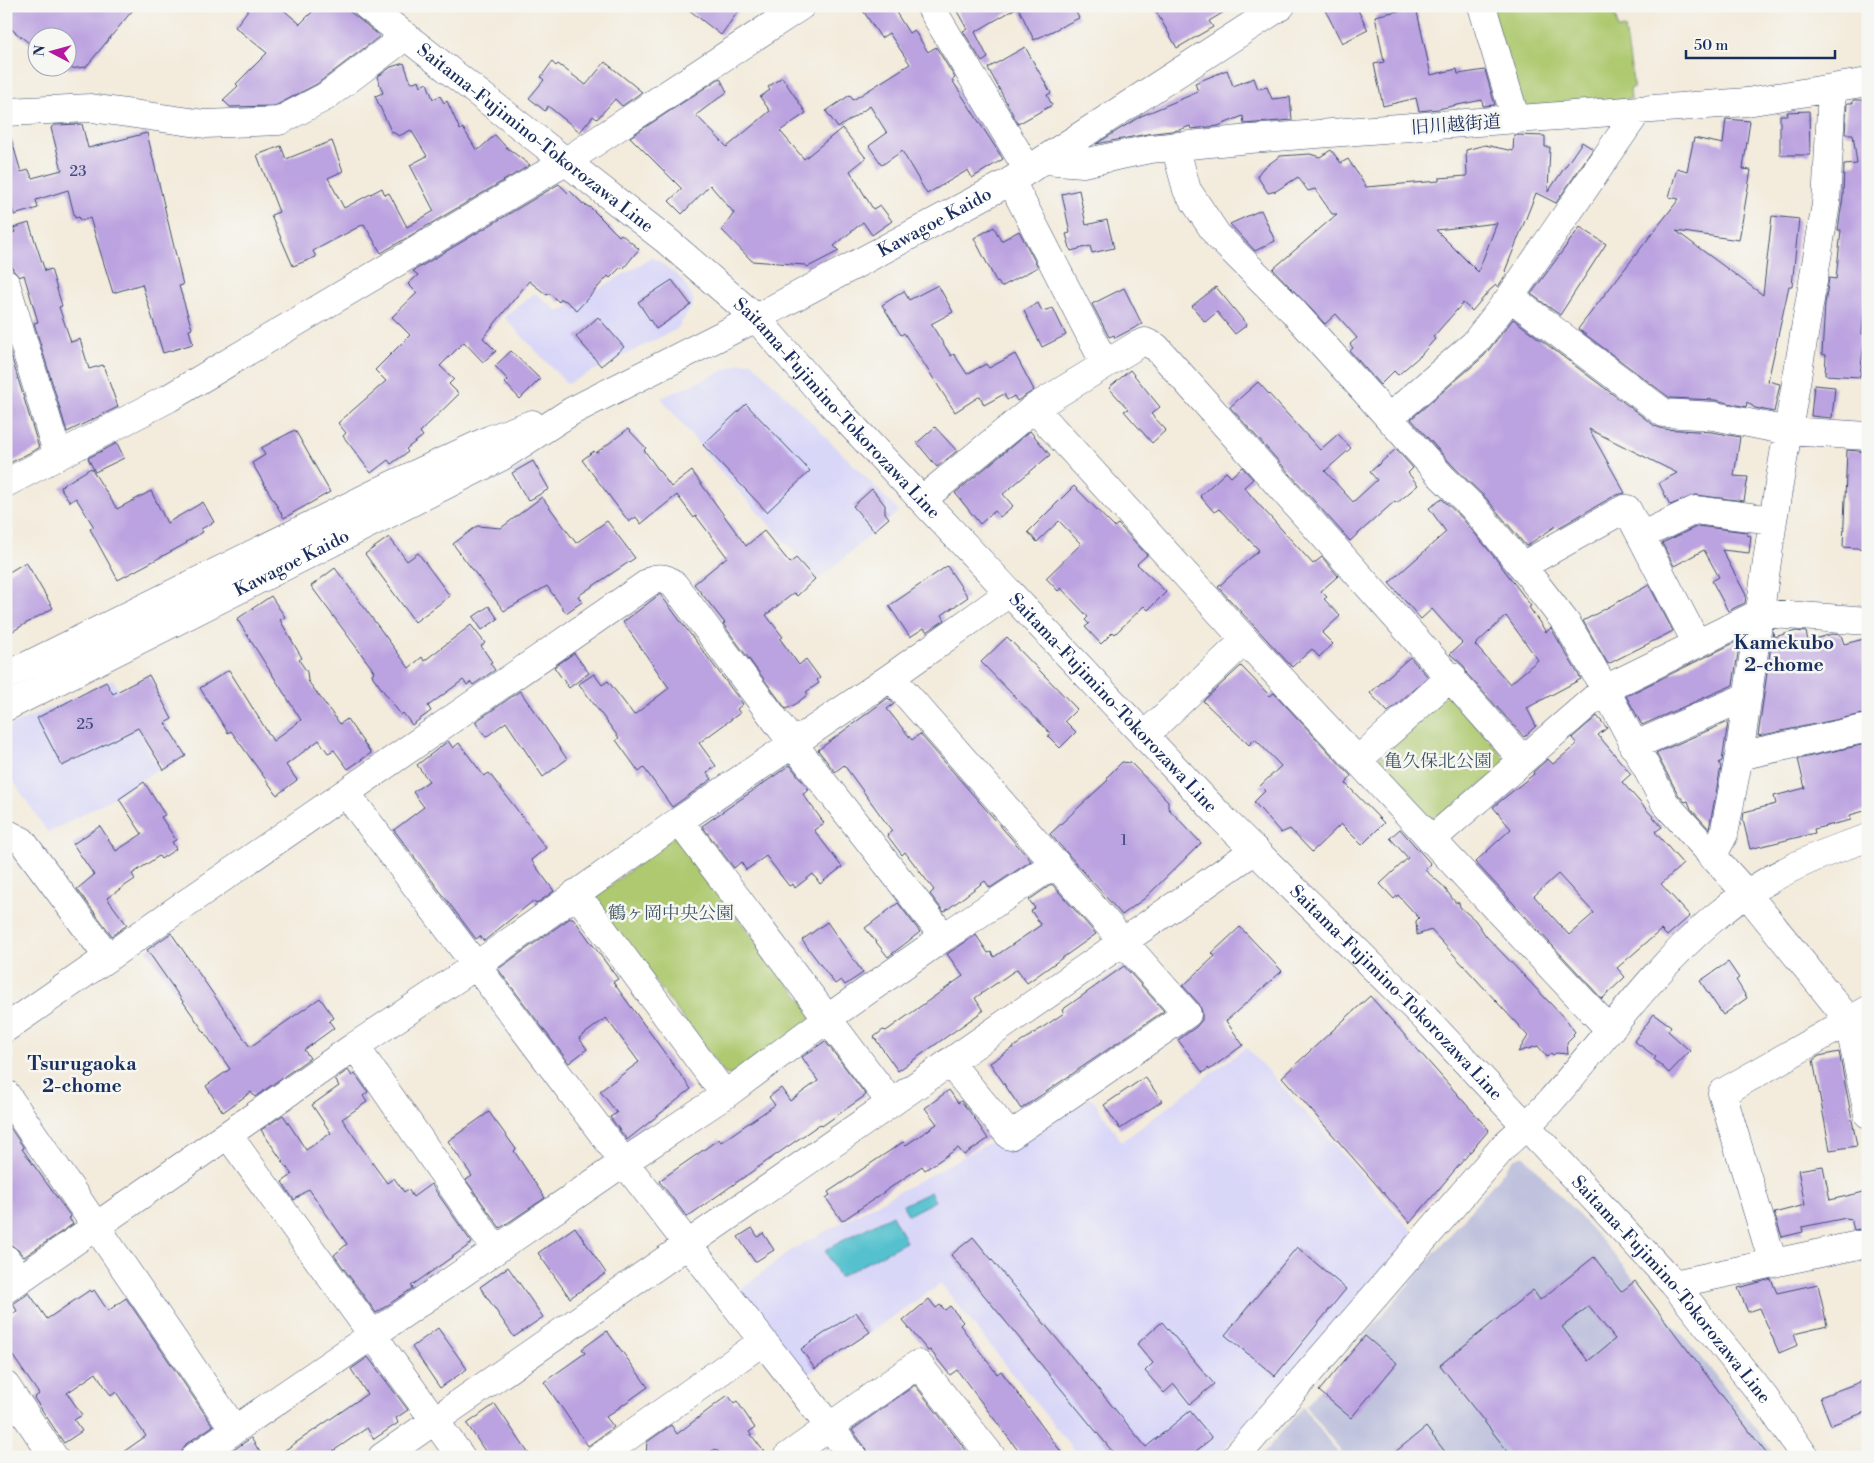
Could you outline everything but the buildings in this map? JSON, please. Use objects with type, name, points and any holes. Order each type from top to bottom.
[{"type":"main road","name":"Saitama-Fujimino-Tokorozawa Line","points":[[367,6],[666,240],[756,318],[825,397],[1144,736],[1255,850],[1426,1019],[1674,1284],[1764,1396],[1804,1457]]},
{"type":"main road","points":[[6,483],[168,398],[565,162],[801,6]]},
{"type":"main road","points":[[930,6],[1028,170],[1105,364]]},
{"type":"main road","name":"Kawagoe Kaido","points":[[6,707],[501,457],[572,411],[756,318],[1028,170],[1282,6]]},
{"type":"main road","points":[[1482,6],[1516,120]]},
{"type":"main road","points":[[6,112],[91,108],[205,124],[279,121],[325,97],[406,36]]},
{"type":"main road","name":"旧川越街道","points":[[1028,170],[1083,163],[1176,146],[1637,112],[1747,102],[1868,82]]},
{"type":"main road","points":[[1712,857],[1724,834],[1740,756],[1773,520],[1826,204],[1832,89]]},
{"type":"main road","points":[[1390,417],[1474,344],[1510,297],[1637,112]]},
{"type":"main road","points":[[1176,146],[1187,190],[1217,235],[1292,310],[1442,477],[1473,507],[1522,566],[1567,624],[1605,689],[1633,746],[1665,803],[1712,857],[1858,1015],[1868,1114]]},
{"type":"main road","points":[[6,284],[58,456]]},
{"type":"main road","points":[[1510,297],[1664,413],[1714,416],[1788,431],[1868,436]]},
{"type":"main road","points":[[923,499],[1034,408],[1137,344],[1146,342],[1156,347],[1452,676],[1523,760]]},
{"type":"main road","points":[[1034,408],[1245,640],[1610,1030]]},
{"type":"main road","name":"Kawagoe Kaido","points":[[6,676],[398,482],[491,439],[572,411]]},
{"type":"main road","points":[[1522,566],[1627,509],[1643,535],[1697,644]]},
{"type":"main road","points":[[1643,535],[1695,510],[1773,520]]},
{"type":"main road","points":[[6,1028],[654,579],[661,578],[668,579],[676,586],[794,745],[944,937]]},
{"type":"main road","points":[[11,1276],[97,1225],[355,1046],[477,965],[679,821],[891,678],[1009,592]]},
{"type":"main road","points":[[1431,840],[1605,689],[1760,613],[1868,621]]},
{"type":"main road","points":[[1144,736],[1245,640]]},
{"type":"main road","points":[[1358,760],[1452,676]]},
{"type":"main road","points":[[891,678],[1056,863],[1187,1014],[1010,1136],[949,1062]]},
{"type":"main road","points":[[1633,746],[1748,696]]},
{"type":"main road","points":[[1740,756],[1868,728]]},
{"type":"main road","points":[[346,793],[624,1162],[852,1457]]},
{"type":"main road","points":[[679,821],[891,1103]]},
{"type":"main road","points":[[6,833],[22,841],[108,957]]},
{"type":"main road","points":[[1236,1457],[1504,1145],[1547,1105],[1675,955],[1715,917],[1747,894],[1805,862],[1840,847],[1868,838]]},
{"type":"main road","points":[[382,1457],[1255,850]]},
{"type":"main road","points":[[195,1457],[624,1162],[725,1095],[828,1018],[944,937],[1056,863]]},
{"type":"main road","points":[[576,893],[725,1095]]},
{"type":"main road","points":[[1773,1263],[1722,1093],[1858,1015]]},
{"type":"main road","points":[[355,1046],[496,1250]]},
{"type":"main road","points":[[6,1094],[97,1225],[234,1429]]},
{"type":"main road","points":[[228,1135],[461,1457]]},
{"type":"main road","points":[[1674,1284],[1868,1243]]},
{"type":"main road","points":[[599,1457],[762,1342]]},
{"type":"main road","points":[[787,1457],[828,1426],[918,1364],[921,1365],[992,1457]]},
{"type":"main road","points":[[6,1386],[54,1457]]},
{"type":"shaded area","points":[[653,257],[682,279],[694,300],[677,329],[567,384],[504,317],[535,293],[559,312]]},
{"type":"shaded area","points":[[752,362],[899,511],[819,579],[716,466],[661,398],[741,363]]},
{"type":"shaded area","points":[[113,679],[158,769],[118,795],[48,833],[6,770],[6,728]]},
{"type":"shaded area","points":[[1246,1047],[1414,1233],[1216,1457],[1079,1457],[941,1284],[804,1377],[737,1292],[793,1249],[998,1138],[1011,1151],[1091,1097],[1122,1142]]},
{"type":"shaded area","points":[[1523,1155],[1596,1234],[1706,1363],[1777,1457],[1345,1457],[1306,1406],[1514,1159]]},
{"type":"shaded area","points":[[1303,1407],[1341,1457],[1260,1457]]},
{"type":"green space","points":[[1489,6],[1614,6],[1618,29],[1625,28],[1634,88],[1630,89],[1631,99],[1520,108]]},
{"type":"green space","name":"亀久保北公園","points":[[1445,689],[1509,763],[1428,825],[1373,765]]},
{"type":"green space","name":"鶴ヶ岡中央公園","points":[[674,836],[811,1012],[810,1023],[734,1075],[725,1074],[593,899]]},
{"type":"water","points":[[930,1192],[935,1201],[908,1215],[903,1205]]},
{"type":"water","points":[[892,1215],[906,1242],[839,1277],[825,1250]]},
{"type":"district","name":"Kamekubo 2-chome","points":[[1784,654]]},
{"type":"district","name":"Tsurugaoka 2-chome","points":[[82,1075]]}]
